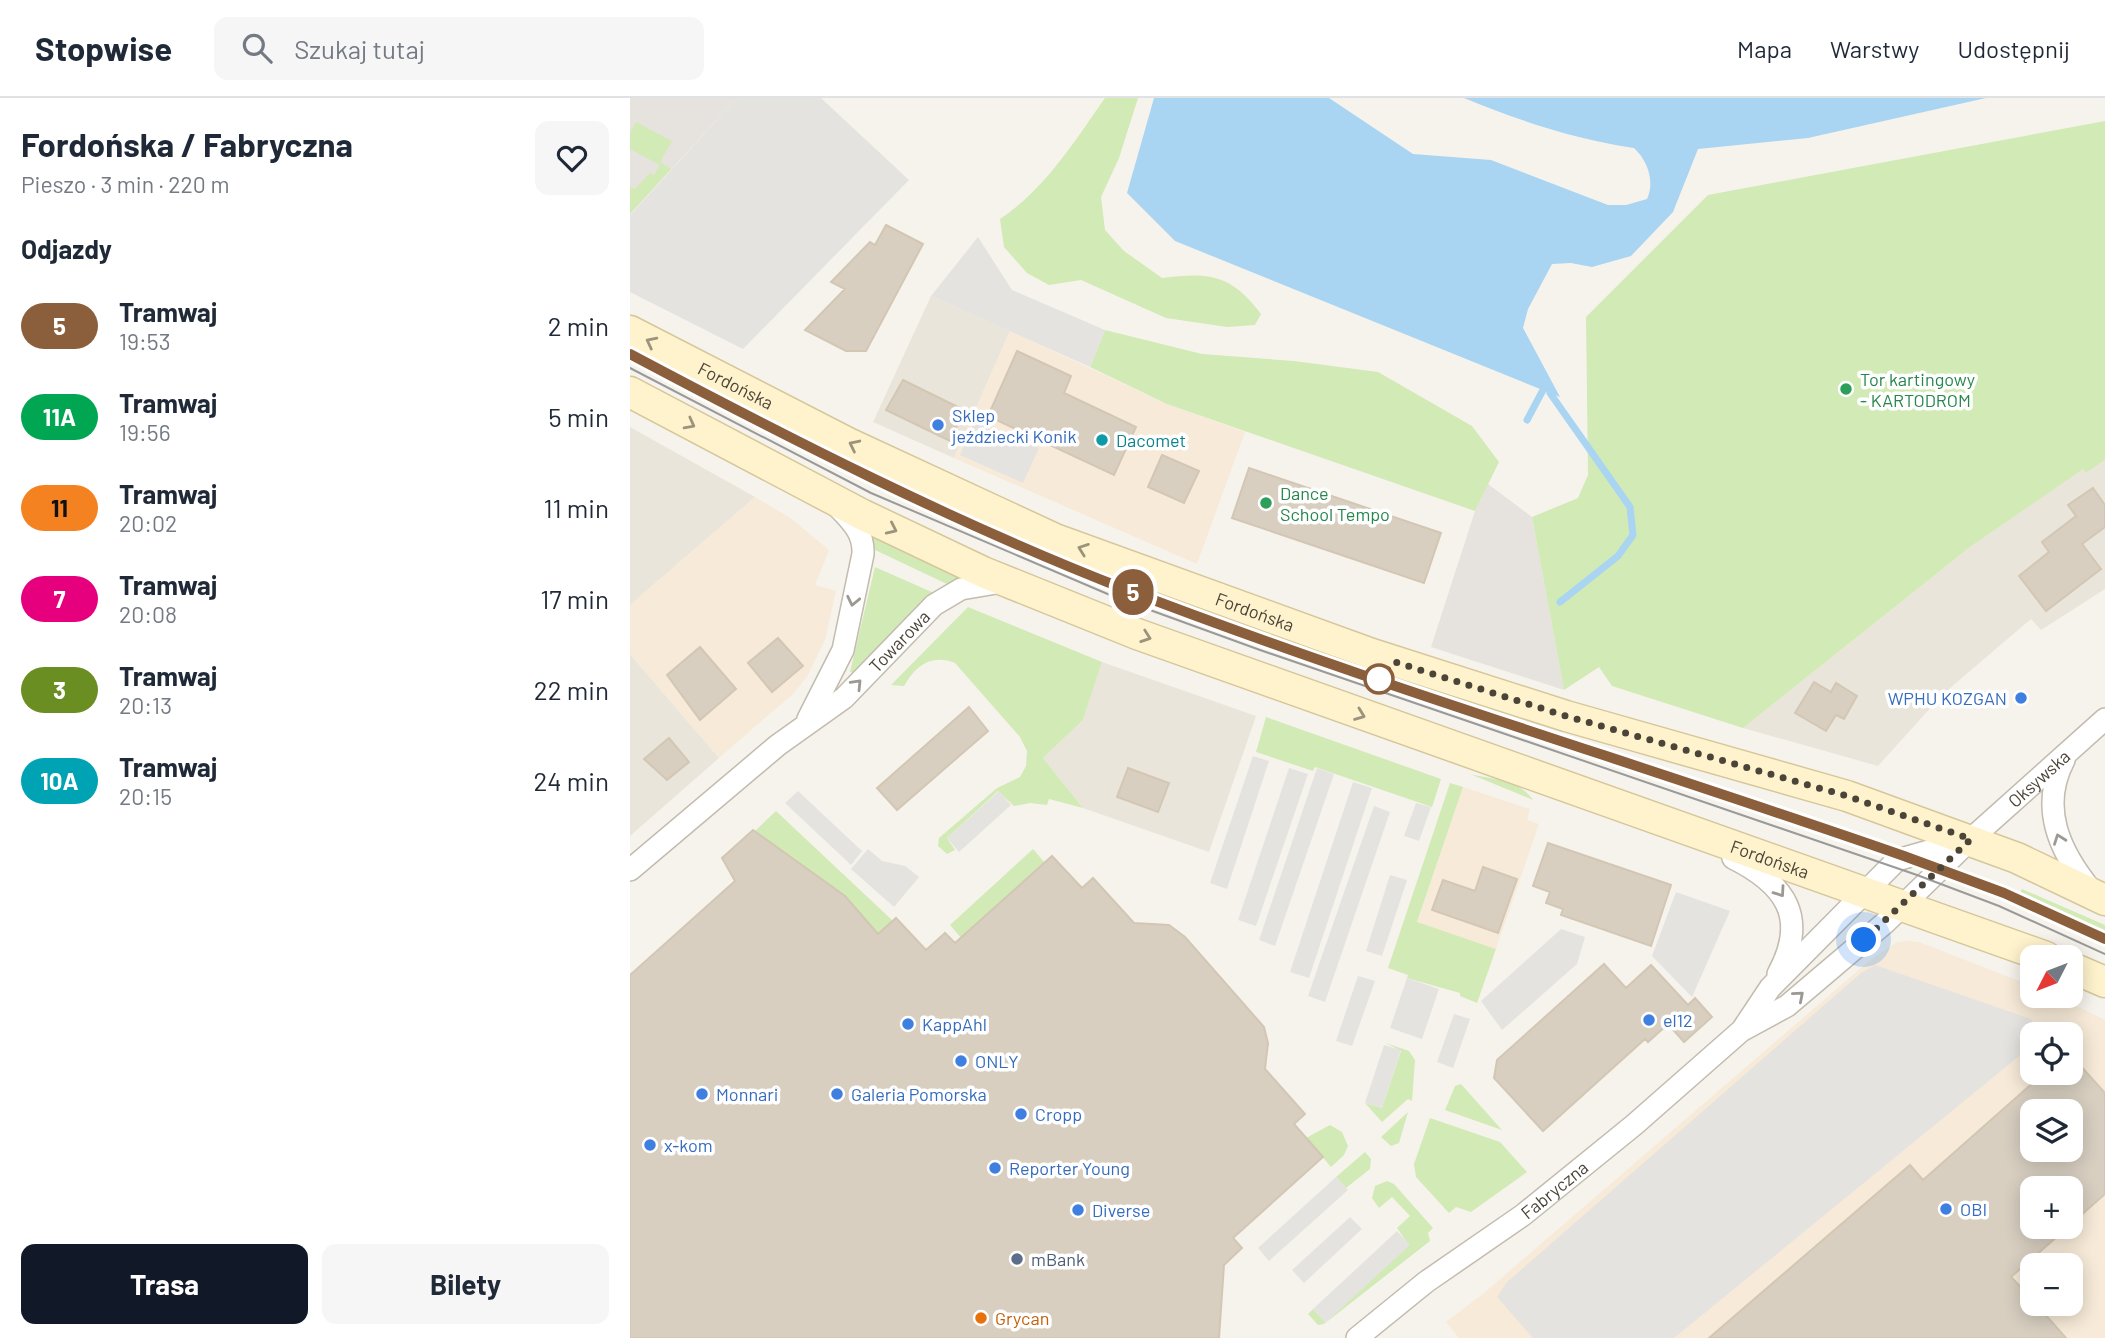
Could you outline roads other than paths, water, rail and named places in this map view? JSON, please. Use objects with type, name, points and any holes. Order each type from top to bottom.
[{"type":"main road","name":"Fordońska","points":[[630,331],[848,443],[1055,539],[1372,654],[1566,716],[1847,796],[1971,839]]},
{"type":"main road","name":"Fordońska","points":[[630,392],[829,497],[1007,582],[1137,634],[1916,910]]},
{"type":"main road","points":[[1971,839],[2101,898]]},
{"type":"main road","points":[[1916,910],[2020,948]]},
{"type":"main road","points":[[2083,973],[2105,982]]},
{"type":"street","name":"Towarowa","points":[[804,727],[827,687],[843,650],[863,554],[863,541],[856,527],[829,497]]},
{"type":"street","name":"Towarowa","points":[[630,870],[804,727],[844,698],[934,605],[951,593],[970,586],[1007,582]]},
{"type":"street","name":"Oksywska","points":[[1916,910],[1971,839],[2105,719]]},
{"type":"street","points":[[2069,752],[2053,789],[2055,828],[2066,856],[2101,898]]},
{"type":"street","points":[[1659,820],[1755,869],[1779,890],[1790,912],[1792,933],[1784,962],[1770,988]]},
{"type":"street","name":"Fabryczna","points":[[1741,1031],[1770,988],[1904,856],[1971,839]]},
{"type":"street","name":"Fabryczna","points":[[1357,1338],[1405,1298],[1533,1207],[1634,1125],[1741,1031],[1787,1006],[1916,910]]},
{"type":"water","points":[[1154,98],[1329,98],[1413,154],[1491,160],[1608,205],[1626,205],[1647,199],[1650,186],[1646,165],[1634,148],[1590,140],[1548,128],[1464,98],[1986,98],[1808,138],[1698,149],[1673,212],[1631,256],[1592,267],[1571,263],[1552,264],[1528,309],[1523,328],[1560,397],[1175,241],[1127,193]]},
{"type":"waterway","points":[[1527,420],[1543,390]]},
{"type":"waterway","points":[[1550,393],[1630,507],[1633,535],[1618,556],[1560,602]]},
{"type":"tram line","points":[[630,354],[771,429],[878,480],[1119,586],[1266,641],[1948,872],[2004,893],[2105,939]]},
{"type":"tram line","name":"5","points":[[630,354],[771,429],[878,480],[1119,586],[1266,641],[1904,856],[2004,893],[2105,939]]},
{"type":"tram line","points":[[630,368],[871,493],[1117,598],[1260,650],[1917,875],[1999,906],[2105,954]]},
{"type":"place","name":"Tor kartingowy - KARTODROM","points":[[1846,389]]},
{"type":"place","name":"Sklep jeździecki Konik","points":[[938,425]]},
{"type":"place","name":"Dacomet","points":[[1102,440]]},
{"type":"place","name":"Dance School Tempo","points":[[1266,503]]},
{"type":"place","name":"WPHU KOZGAN","points":[[2021,698]]},
{"type":"place","name":"el12","points":[[1649,1020]]},
{"type":"place","name":"KappAhl","points":[[908,1024]]},
{"type":"place","name":"ONLY","points":[[961,1061]]},
{"type":"place","name":"Monnari","points":[[702,1094]]},
{"type":"place","name":"Galeria Pomorska","points":[[837,1094]]},
{"type":"place","name":"Cropp","points":[[1021,1114]]},
{"type":"place","name":"x-kom","points":[[650,1145]]},
{"type":"place","name":"Reporter Young","points":[[995,1168]]},
{"type":"place","name":"OBI","points":[[1946,1209]]},
{"type":"place","name":"Diverse","points":[[1078,1210]]},
{"type":"place","name":"mBank","points":[[1017,1259]]},
{"type":"place","name":"Grycan","points":[[981,1318]]}]
